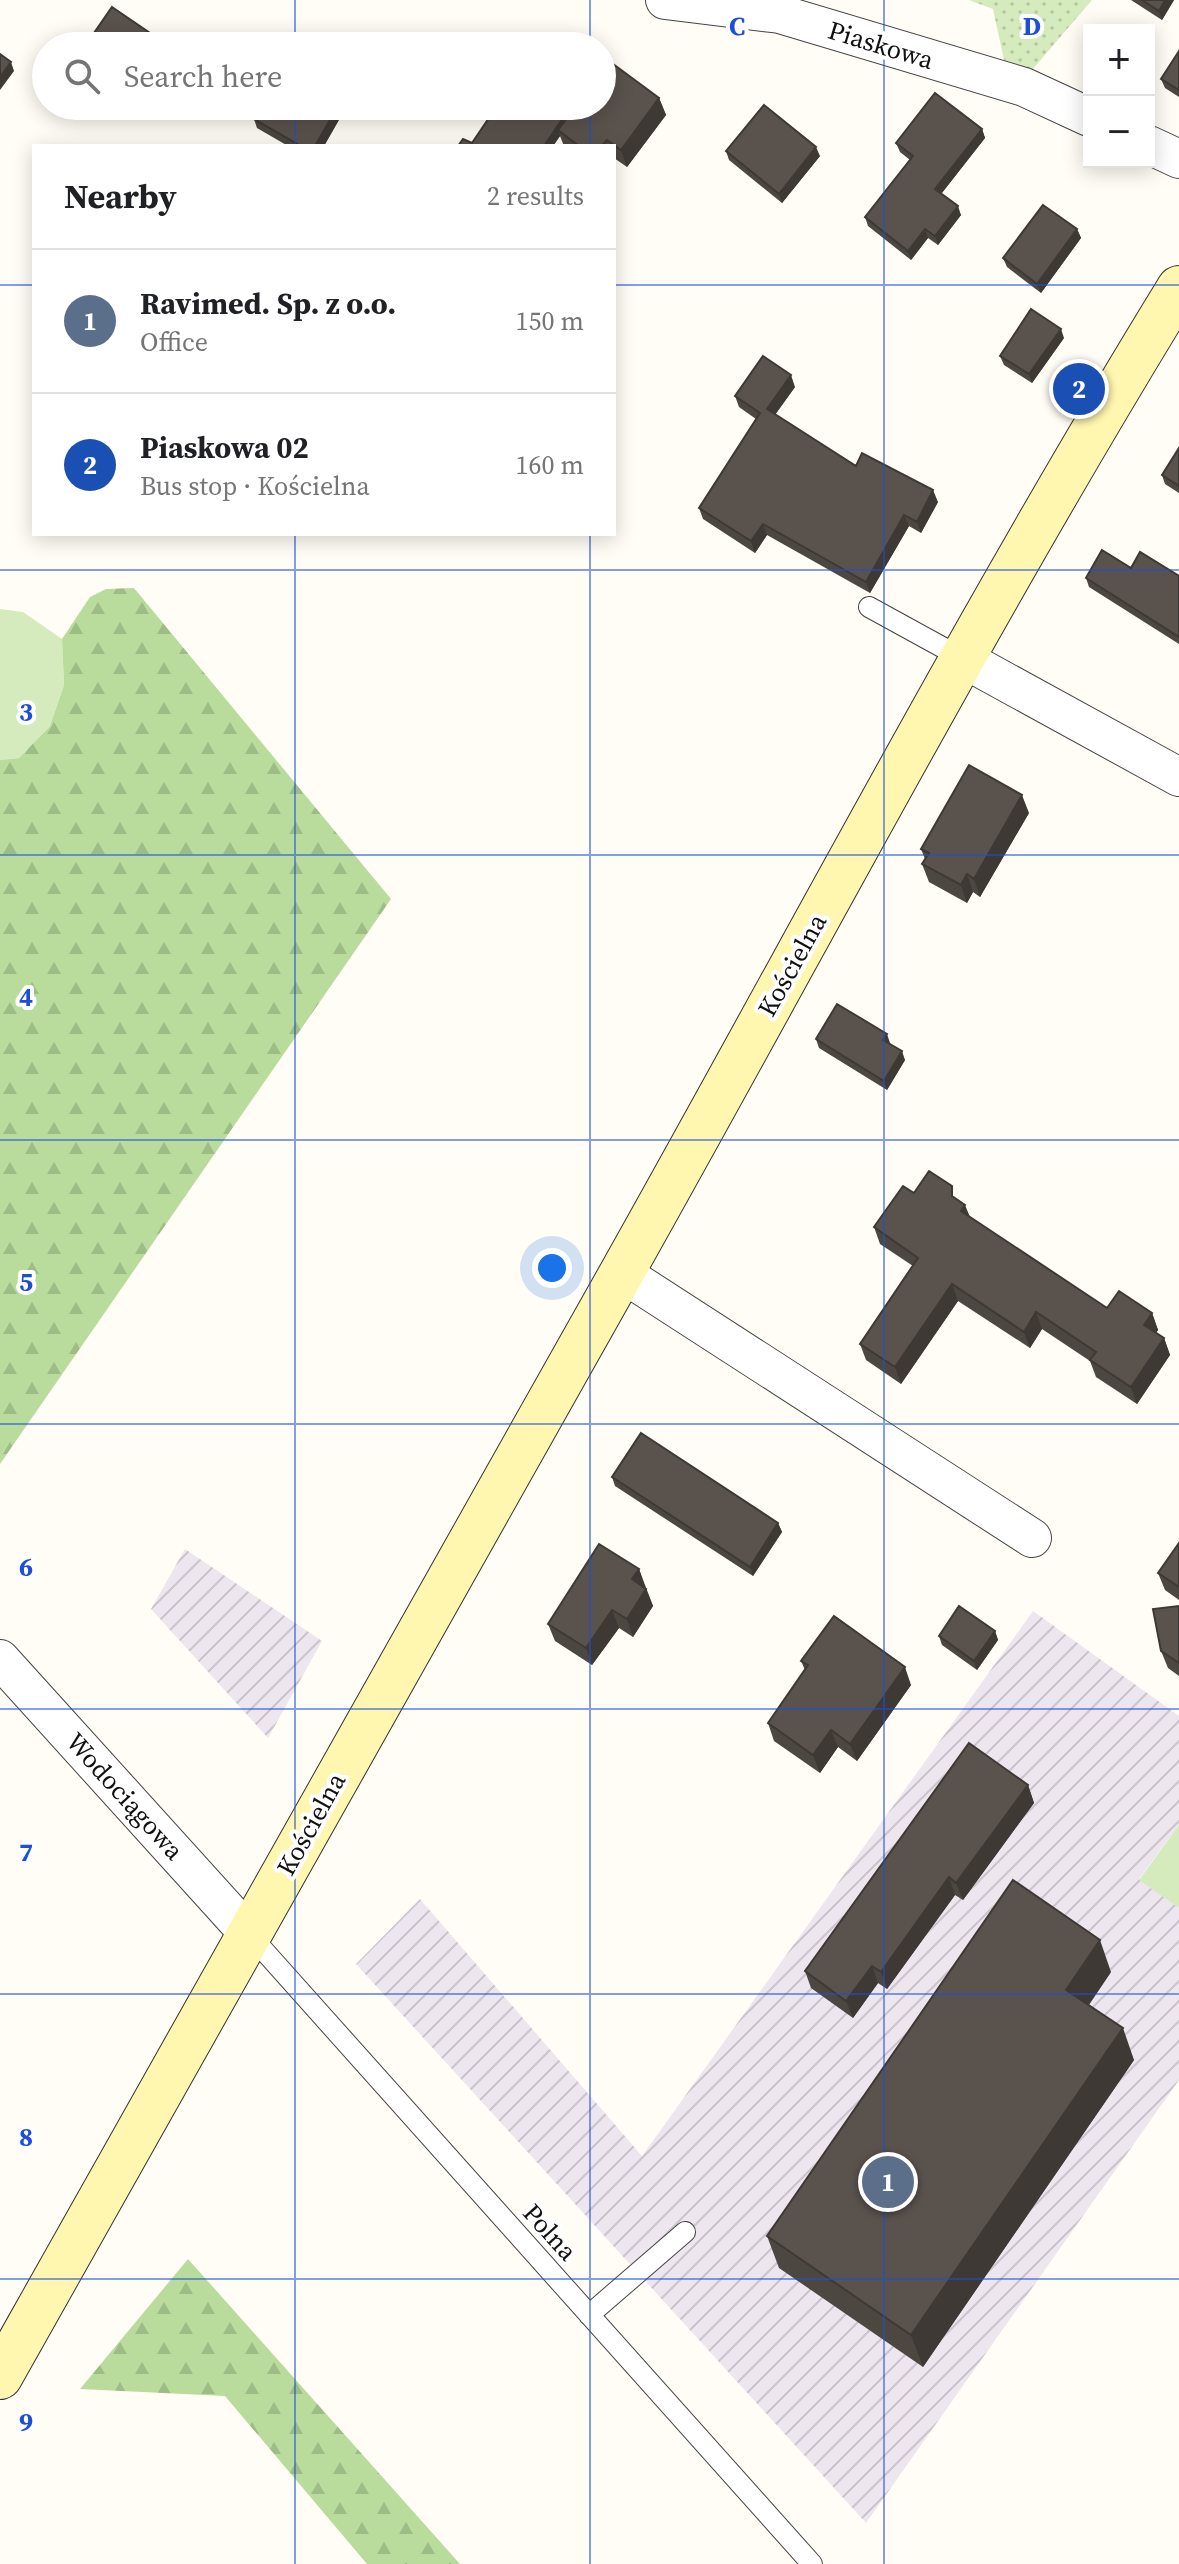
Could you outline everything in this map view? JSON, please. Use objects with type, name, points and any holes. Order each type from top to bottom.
[{"type":"street","name":"Piaskowa","points":[[665,0],[780,14],[1024,87],[1083,114]]},
{"type":"street","points":[[1155,148],[1179,159]]},
{"type":"street","name":"Kościelna","points":[[0,2377],[622,1273],[962,658],[1111,399],[1179,288]]},
{"type":"street","points":[[962,658],[1179,777]]},
{"type":"street","points":[[622,1273],[1032,1538]]},
{"type":"street","name":"Wodociągowa","points":[[0,1659],[249,1934]]},
{"type":"lane","points":[[869,607],[962,658]]},
{"type":"lane","name":"Polna","points":[[249,1934],[812,2564]]},
{"type":"lane","points":[[589,2315],[685,2232]]},
{"type":"shaded area","points":[[185,1549],[322,1641],[268,1738],[151,1609]]},
{"type":"shaded area","points":[[1033,1611],[1179,1716],[1179,1825],[1139,1879],[1179,1908],[1179,2080],[866,2523],[356,1964],[420,1899],[642,2156]]},
{"type":"green space","points":[[969,0],[1092,0],[1032,70],[1004,60],[993,9]]},
{"type":"green space","points":[[134,588],[391,899],[0,1464],[0,760],[19,758],[50,726],[64,685],[62,639],[90,597],[106,589]]},
{"type":"green space","points":[[0,609],[23,612],[62,639],[64,685],[50,726],[19,758],[0,760]]},
{"type":"green space","points":[[1179,1825],[1179,1908],[1139,1880]]},
{"type":"green space","points":[[188,2259],[460,2564],[367,2564],[225,2396],[80,2389]]},
{"type":"building","points":[[1142,0],[1165,0],[1159,11]]},
{"type":"building","points":[[112,7],[148,32],[95,32]]},
{"type":"building","points":[[1179,51],[1179,90],[1161,79]]},
{"type":"building","points":[[0,54],[11,62],[0,77]]},
{"type":"building","points":[[616,66],[659,98],[621,150],[607,140],[604,144],[576,144],[558,130],[566,120],[616,120]]},
{"type":"building","points":[[935,93],[982,129],[935,189],[958,206],[935,236],[925,229],[908,251],[865,217],[913,156],[896,143]]},
{"type":"building","points":[[764,105],[816,147],[779,194],[726,151]]},
{"type":"building","points":[[256,120],[330,120],[316,144],[298,144]]},
{"type":"building","points":[[488,120],[562,120],[545,144],[459,144],[463,139],[472,143]]},
{"type":"building","points":[[1043,205],[1077,229],[1037,284],[1003,258]]},
{"type":"building","points":[[1031,309],[1061,329],[1029,374],[1000,356]]},
{"type":"building","points":[[763,356],[791,375],[767,409],[856,466],[862,453],[933,490],[917,522],[904,515],[866,582],[763,524],[751,541],[699,508],[760,413],[735,396]]},
{"type":"building","points":[[1179,448],[1179,486],[1162,475]]},
{"type":"building","points":[[1102,550],[1131,568],[1140,552],[1179,576],[1179,637],[1086,578]]},
{"type":"building","points":[[969,765],[1022,795],[974,879],[967,874],[961,885],[922,864],[929,853],[921,849]]},
{"type":"building","points":[[837,1004],[887,1034],[883,1040],[902,1051],[884,1081],[816,1039]]},
{"type":"building","points":[[929,1171],[952,1186],[952,1196],[965,1205],[961,1211],[1107,1308],[1119,1291],[1152,1313],[1144,1325],[1164,1338],[1131,1387],[1090,1360],[1096,1352],[1036,1312],[1024,1332],[952,1284],[895,1367],[860,1344],[918,1258],[874,1227],[903,1186],[914,1193]]},
{"type":"building","points":[[641,1433],[778,1523],[750,1567],[612,1477]]},
{"type":"building","points":[[1179,1543],[1179,1587],[1158,1573]]},
{"type":"building","points":[[599,1544],[639,1569],[632,1579],[646,1589],[627,1619],[612,1610],[586,1648],[548,1624]]},
{"type":"building","points":[[959,1606],[995,1631],[974,1661],[939,1636]]},
{"type":"building","points":[[1179,1606],[1179,1663],[1161,1651],[1153,1609]]},
{"type":"building","points":[[834,1616],[905,1667],[850,1744],[831,1730],[813,1755],[768,1723],[808,1665],[801,1661]]},
{"type":"building","points":[[969,1743],[1028,1785],[956,1883],[949,1877],[881,1972],[872,1966],[846,2001],[805,1971]]},
{"type":"building","points":[[1013,1880],[1100,1940],[1066,1990],[1123,2028],[911,2335],[767,2236]]},
{"type":"place","name":"Piaskowa 02","points":[[1079,389]]},
{"type":"place","name":"Ravimed. Sp. z o.o.","points":[[888,2182]]}]
